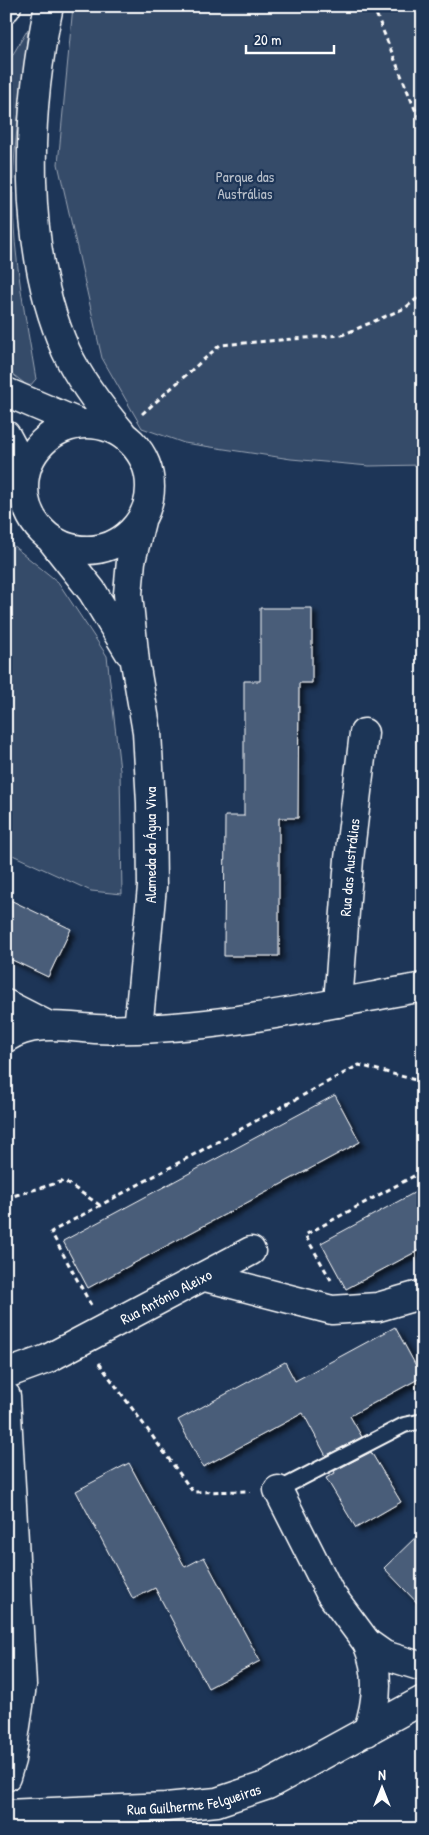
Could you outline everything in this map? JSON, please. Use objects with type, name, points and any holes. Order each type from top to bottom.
[{"type":"main road","points":[[6,435],[14,450],[28,510],[36,524],[48,536],[66,546],[87,550],[108,547],[127,537],[141,521],[150,495],[150,476],[145,459],[89,392],[65,349],[44,280],[33,221],[34,107],[49,6]]},
{"type":"main road","points":[[6,392],[81,424]]},
{"type":"main road","points":[[24,494],[25,474],[32,455],[44,440],[61,428],[81,424],[101,425],[121,432]]},
{"type":"main road","name":"Alameda da Água Viva","points":[[138,1029],[152,887],[151,803],[147,732],[135,662],[128,594],[131,561],[141,521]]},
{"type":"main road","name":"Alameda da Água Viva","points":[[48,536],[92,591],[111,619],[135,662]]},
{"type":"main road","name":"Rua das Austrálias","points":[[338,1003],[349,860],[364,733]]},
{"type":"main road","points":[[6,1038],[13,1033],[47,1025],[96,1029],[138,1029],[217,1022],[338,1003],[423,987]]},
{"type":"main road","points":[[6,1004],[47,1025]]},
{"type":"main road","points":[[205,1277],[251,1251]]},
{"type":"main road","name":"Rua António Aleixo","points":[[6,1374],[47,1359],[205,1277],[332,1310],[378,1307],[423,1294]]},
{"type":"main road","points":[[6,1396],[12,1598],[22,1685],[11,1760],[6,1777]]},
{"type":"main road","points":[[278,1490],[330,1593],[367,1642],[374,1658],[375,1710],[367,1732]]},
{"type":"main road","points":[[367,1642],[384,1655],[423,1668]]},
{"type":"main road","name":"Rua Guilherme Felgueiras","points":[[6,1814],[166,1807],[217,1802],[268,1785],[423,1700]]},
{"type":"lane","points":[[278,1490],[404,1425],[423,1421]]},
{"type":"path","points":[[373,6],[423,129]]},
{"type":"path","points":[[121,432],[220,345],[342,335],[405,308],[423,294]]},
{"type":"path","points":[[278,1490],[193,1492],[93,1335],[51,1232],[359,1065],[423,1082]]},
{"type":"path","points":[[348,1309],[305,1235],[423,1171]]},
{"type":"path","points":[[6,1198],[64,1181],[101,1206]]},
{"type":"green space","name":"Parque das Austrálias","points":[[73,6],[423,6],[423,465],[369,466],[291,459],[184,443],[142,428],[102,358],[58,164]]},
{"type":"green space","points":[[28,29],[16,134],[13,197],[15,243],[36,379],[29,387],[6,369],[6,66]]},
{"type":"green space","points":[[6,540],[58,582],[107,656],[120,770],[122,894],[91,891],[6,852]]},
{"type":"building","points":[[260,608],[312,608],[312,683],[299,683],[298,818],[279,818],[279,956],[224,956],[225,816],[244,816],[244,681],[260,681]]},
{"type":"building","points":[[6,898],[71,929],[48,977],[6,957]]},
{"type":"building","points":[[335,1095],[360,1142],[88,1288],[63,1241]]},
{"type":"building","points":[[423,1188],[423,1248],[346,1289],[321,1243]]},
{"type":"building","points":[[395,1327],[422,1377],[350,1416],[362,1437],[326,1456],[303,1413],[203,1467],[178,1420],[285,1362],[295,1381]]},
{"type":"building","points":[[371,1452],[401,1502],[356,1528],[326,1478],[335,1473],[334,1471]]},
{"type":"building","points":[[129,1463],[185,1567],[204,1557],[260,1661],[208,1688],[155,1588],[133,1599],[76,1491]]},
{"type":"building","points":[[423,1530],[423,1609],[384,1568]]}]
